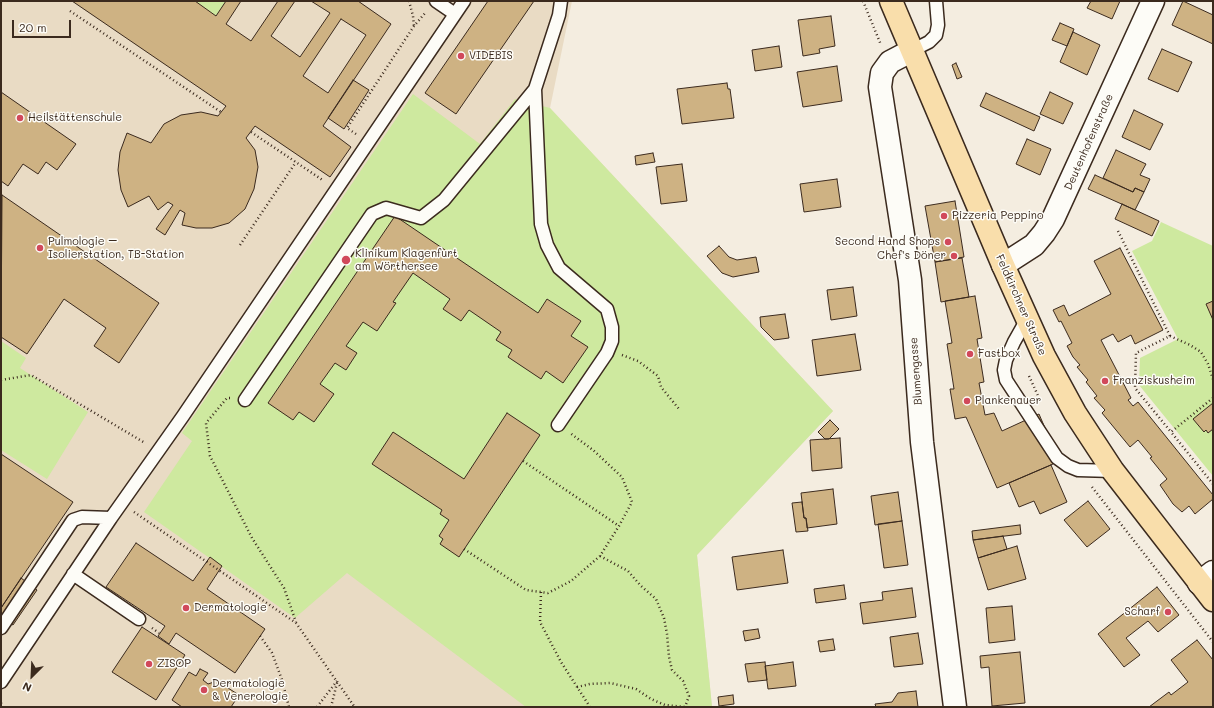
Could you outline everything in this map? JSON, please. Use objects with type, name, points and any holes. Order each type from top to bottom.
[{"type":"main road","name":"Feldkirchner Straße","points":[[891,1],[1003,265],[1044,356],[1075,412],[1113,471],[1206,577],[1213,600]]},
{"type":"street","name":"Deutenhofenstraße","points":[[1003,265],[1034,245],[1044,233],[1053,218],[1153,1]]},
{"type":"street","points":[[890,62],[912,51]]},
{"type":"street","name":"Blumengasse","points":[[890,62],[882,73],[880,87],[910,280],[922,442],[955,707]]},
{"type":"lane","points":[[436,1],[455,14]]},
{"type":"lane","points":[[1,682],[121,503],[183,416],[464,1]]},
{"type":"lane","points":[[558,425],[609,350],[612,341],[612,327],[607,309],[560,268],[547,245],[541,224],[535,89],[559,15],[561,1]]},
{"type":"lane","points":[[912,51],[929,42],[936,35],[938,25],[936,1]]},
{"type":"lane","points":[[245,400],[372,214],[386,208],[421,218],[444,200],[535,89]]},
{"type":"lane","points":[[1027,319],[1006,360],[1004,370],[1006,380],[1057,458],[1068,466],[1078,470],[1113,471]]},
{"type":"lane","points":[[1,628],[73,520],[82,517],[111,518]]},
{"type":"lane","points":[[73,574],[138,619]]},
{"type":"path","points":[[409,1],[414,26]]},
{"type":"path","points":[[862,1],[890,62]]},
{"type":"path","points":[[70,11],[221,112]]},
{"type":"path","points":[[251,132],[336,189]]},
{"type":"path","points":[[240,245],[296,162]]},
{"type":"path","points":[[1118,231],[1170,336],[1201,352],[1208,364],[1213,379]]},
{"type":"path","points":[[1170,336],[1136,353],[1135,388],[1213,484]]},
{"type":"path","points":[[609,350],[638,361],[650,369],[658,376],[661,387],[679,409]]},
{"type":"path","points":[[1,380],[31,375],[157,451]]},
{"type":"path","points":[[245,400],[227,398],[206,423],[210,456],[252,538],[284,588],[296,623],[354,706]]},
{"type":"path","points":[[1171,432],[1213,398]]},
{"type":"path","points":[[464,549],[526,590],[548,593],[571,581],[600,556],[632,502],[622,477],[593,450],[558,425]]},
{"type":"path","points":[[523,460],[619,526]]},
{"type":"path","points":[[121,503],[296,623]]},
{"type":"path","points":[[577,687],[590,684],[610,683],[636,689],[651,699],[665,705],[685,707],[689,696],[683,681],[672,670],[664,618],[656,598],[641,586],[628,571],[600,556]]},
{"type":"path","points":[[541,592],[540,622],[561,662],[590,707]]},
{"type":"path","points":[[260,636],[272,653],[282,680],[289,707]]},
{"type":"path","points":[[317,707],[337,681]]},
{"type":"path","points":[[331,707],[337,681]]},
{"type":"path","points":[[1,703],[3,707]]},
{"type":"shaded area","name":"Klinikum Klagenfurt am Wörthersee","points":[[1,1],[572,1],[550,108],[833,411],[697,555],[712,707],[1,707]]},
{"type":"green space","points":[[195,1],[226,1],[216,16]]},
{"type":"green space","points":[[413,94],[480,144],[515,99],[550,108],[833,411],[697,555],[712,707],[526,707],[347,573],[295,618],[144,512],[192,441],[182,433]]},
{"type":"green space","points":[[1161,222],[1213,246],[1213,476],[1139,385],[1140,358],[1178,339],[1132,251],[1152,241]]},
{"type":"green space","points":[[1,341],[26,358],[20,368],[88,412],[47,479],[1,450]]},
{"type":"building","points":[[72,1],[195,1],[216,16],[226,1],[295,1],[271,36],[300,57],[330,13],[311,1],[358,1],[391,24],[323,126],[351,147],[330,177],[255,126],[246,138],[255,150],[258,167],[254,189],[245,209],[229,223],[212,228],[196,228],[182,225],[185,213],[180,210],[165,235],[156,229],[173,205],[168,202],[158,210],[149,196],[128,207],[121,190],[118,170],[120,152],[127,133],[151,143],[164,124],[181,115],[201,112],[218,116],[226,106]]},
{"type":"building","points":[[241,1],[278,1],[251,41],[226,24]]},
{"type":"building","points":[[488,1],[534,1],[456,114],[425,93]]},
{"type":"building","points":[[1091,1],[1120,1],[1112,19],[1087,8]]},
{"type":"building","points":[[1183,1],[1213,15],[1213,44],[1172,25]]},
{"type":"building","points":[[831,16],[835,46],[819,49],[820,53],[803,56],[798,20]]},
{"type":"building","points":[[341,19],[366,35],[328,93],[303,76]]},
{"type":"building","points":[[1060,23],[1074,29],[1067,46],[1052,40]]},
{"type":"building","points":[[1073,32],[1100,45],[1087,75],[1060,62]]},
{"type":"building","points":[[779,46],[782,67],[755,71],[752,50]]},
{"type":"building","points":[[1162,49],[1192,62],[1178,92],[1148,79]]},
{"type":"building","points":[[956,63],[962,77],[957,79],[952,65]]},
{"type":"building","points":[[837,66],[842,101],[803,107],[797,72]]},
{"type":"building","points":[[353,80],[369,90],[344,129],[328,118]]},
{"type":"building","points":[[727,83],[728,89],[730,89],[734,118],[682,124],[677,89]]},
{"type":"building","name":"Heilstättenschule","points":[[1,92],[76,144],[57,170],[46,162],[38,174],[23,164],[8,186],[1,181]]},
{"type":"building","points":[[1050,92],[1073,103],[1063,124],[1040,114]]},
{"type":"building","points":[[986,93],[1040,117],[1034,131],[980,106]]},
{"type":"building","points":[[1134,110],[1163,124],[1150,150],[1122,137]]},
{"type":"building","points":[[1027,139],[1051,149],[1040,175],[1016,164]]},
{"type":"building","points":[[1116,150],[1146,164],[1140,175],[1150,179],[1144,192],[1135,188],[1133,192],[1103,178]]},
{"type":"building","points":[[653,153],[655,162],[636,165],[635,156]]},
{"type":"building","points":[[682,164],[687,201],[661,204],[656,167]]},
{"type":"building","points":[[1095,175],[1133,192],[1135,188],[1144,192],[1135,210],[1088,189]]},
{"type":"building","points":[[837,179],[841,207],[804,212],[800,184]]},
{"type":"building","name":"Pulmologie – Isolierstation, TB-Station","points":[[2,195],[159,303],[119,363],[94,346],[106,328],[64,299],[27,354],[1,337]]},
{"type":"building","points":[[955,201],[964,257],[935,262],[925,206]]},
{"type":"building","points":[[1122,204],[1159,221],[1152,236],[1115,219]]},
{"type":"building","points":[[395,216],[538,313],[547,299],[581,321],[571,336],[588,347],[563,383],[546,371],[541,379],[508,357],[512,350],[496,340],[501,332],[469,310],[461,321],[443,309],[450,299],[413,273],[393,302],[396,303],[377,331],[363,322],[346,346],[357,353],[346,370],[335,363],[320,384],[334,394],[314,422],[299,412],[293,420],[268,403]]},
{"type":"building","points":[[719,246],[729,257],[737,260],[756,257],[759,272],[733,277],[722,273],[707,256]]},
{"type":"building","name":"Franziskusheim","points":[[1120,248],[1163,330],[1135,344],[1131,335],[1118,342],[1113,334],[1101,340],[1131,398],[1128,400],[1133,406],[1138,402],[1213,495],[1213,499],[1195,514],[1189,506],[1182,512],[1173,504],[1160,485],[1167,479],[1150,458],[1152,457],[1138,440],[1130,447],[1102,413],[1105,410],[1094,398],[1097,396],[1086,382],[1088,380],[1077,367],[1080,365],[1073,357],[1067,346],[1072,343],[1061,321],[1059,322],[1053,310],[1064,305],[1069,316],[1111,294],[1094,261]]},
{"type":"building","points":[[962,258],[969,297],[941,302],[935,262]]},
{"type":"building","points":[[853,287],[857,316],[831,320],[827,290]]},
{"type":"building","name":"Plankenauer","points":[[975,296],[982,338],[977,339],[984,382],[979,383],[985,415],[994,413],[1002,431],[1039,414],[1051,442],[1044,445],[1053,464],[997,488],[966,417],[955,419],[950,389],[954,389],[947,344],[952,343],[945,301]]},
{"type":"building","points":[[1213,301],[1213,320],[1206,304]]},
{"type":"building","points":[[785,314],[789,338],[774,340],[761,327],[760,317]]},
{"type":"building","points":[[855,334],[861,370],[817,376],[812,340]]},
{"type":"building","points":[[1213,403],[1213,429],[1208,433],[1206,430],[1204,432],[1193,419]]},
{"type":"building","points":[[507,413],[540,435],[459,557],[440,544],[443,539],[439,536],[449,520],[440,514],[442,510],[372,464],[393,432],[464,479]]},
{"type":"building","points":[[830,420],[839,429],[829,439],[825,439],[818,432]]},
{"type":"building","points":[[840,438],[842,468],[812,471],[810,440]]},
{"type":"building","points":[[1,454],[73,502],[1,608]]},
{"type":"building","points":[[1051,465],[1067,502],[1040,514],[1034,501],[1019,507],[1009,483]]},
{"type":"building","points":[[833,489],[837,524],[807,528],[806,518],[804,518],[801,493]]},
{"type":"building","points":[[898,492],[902,521],[875,525],[871,496]]},
{"type":"building","points":[[1088,501],[1110,529],[1087,547],[1064,520]]},
{"type":"building","points":[[802,502],[804,518],[806,518],[808,531],[796,532],[792,503]]},
{"type":"building","points":[[902,521],[908,565],[884,568],[878,524]]},
{"type":"building","points":[[1020,525],[1021,534],[973,540],[972,531]]},
{"type":"building","points":[[1003,536],[1007,549],[978,558],[973,540]]},
{"type":"building","name":"Dermatologie","points":[[136,543],[193,581],[210,557],[222,566],[207,589],[265,629],[235,673],[176,633],[169,644],[158,636],[165,626],[106,587]]},
{"type":"building","points":[[1017,546],[1026,579],[988,590],[978,558]]},
{"type":"building","points":[[783,550],[788,583],[737,590],[732,557]]},
{"type":"building","points":[[21,578],[37,590],[13,625],[1,618],[1,608]]},
{"type":"building","points":[[844,585],[846,599],[816,603],[814,589]]},
{"type":"building","points":[[1157,587],[1179,615],[1158,632],[1148,621],[1126,638],[1140,655],[1124,667],[1098,634]]},
{"type":"building","points":[[912,588],[916,617],[863,624],[860,603],[883,600],[882,592]]},
{"type":"building","points":[[1012,606],[1015,640],[989,643],[986,608]]},
{"type":"building","name":"ZISOP","points":[[142,627],[185,655],[156,700],[112,672]]},
{"type":"building","points":[[758,629],[760,638],[745,641],[743,631]]},
{"type":"building","points":[[918,633],[923,664],[894,667],[890,637]]},
{"type":"building","points":[[833,639],[835,650],[820,652],[818,641]]},
{"type":"building","points":[[1197,640],[1213,660],[1213,707],[1149,707],[1169,692],[1171,695],[1188,682],[1171,660]]},
{"type":"building","points":[[1020,652],[1025,703],[992,706],[989,667],[981,668],[980,656]]},
{"type":"building","points":[[765,662],[767,680],[748,682],[745,664]]},
{"type":"building","points":[[793,662],[796,686],[768,689],[765,666]]},
{"type":"building","name":"Dermatologie & Venerologie","points":[[200,669],[208,673],[203,680],[208,684],[217,681],[239,695],[231,707],[182,707],[172,700],[189,672],[196,676]]},
{"type":"building","points":[[916,691],[918,707],[876,707],[875,704],[892,702],[898,693]]},
{"type":"building","points":[[733,695],[734,704],[719,706],[718,697]]},
{"type":"place","name":"VIDEBIS","points":[[461,56]]},
{"type":"place","name":"Heilstättenschule","points":[[20,118]]},
{"type":"place","name":"Pizzeria Peppino","points":[[944,216]]},
{"type":"place","name":"Second Hand Shops","points":[[948,242]]},
{"type":"place","name":"Pulmologie – Isolierstation, TB-Station","points":[[40,248]]},
{"type":"place","name":"Chef's Döner","points":[[954,256]]},
{"type":"place","name":"Klinikum Klagenfurt am Wörthersee","points":[[346,260]]},
{"type":"place","name":"Fastbox","points":[[970,354]]},
{"type":"place","name":"Franziskusheim","points":[[1105,381]]},
{"type":"place","name":"Plankenauer","points":[[967,401]]},
{"type":"place","name":"Dermatologie","points":[[186,608]]},
{"type":"place","name":"Scharf","points":[[1168,612]]},
{"type":"place","name":"ZISOP","points":[[149,664]]},
{"type":"place","name":"Dermatologie & Venerologie","points":[[204,690]]}]
